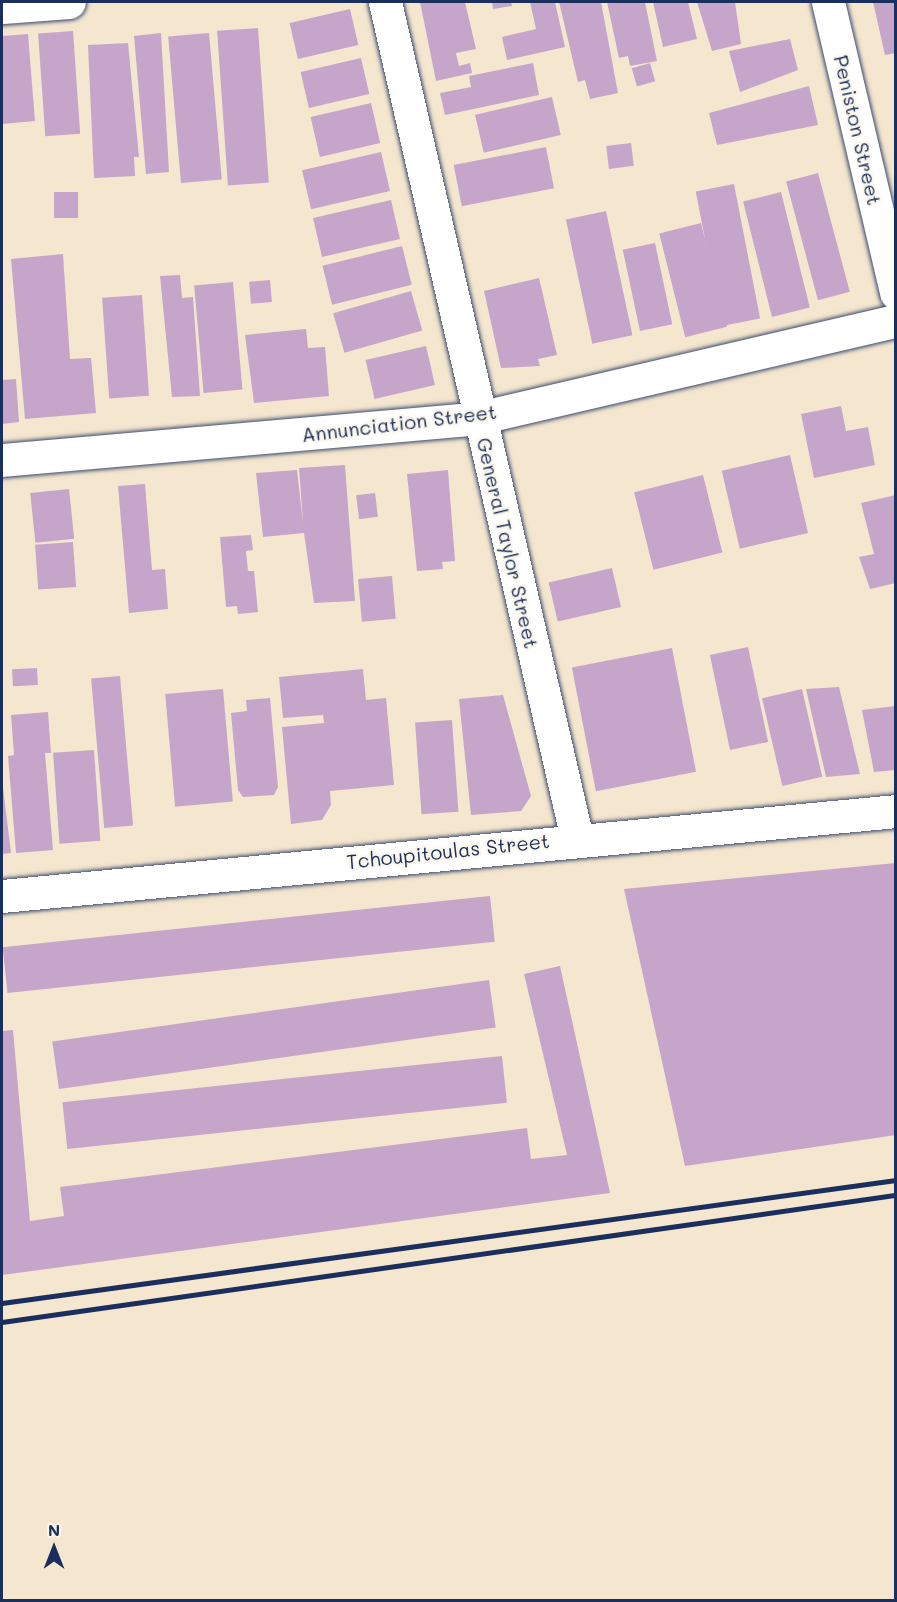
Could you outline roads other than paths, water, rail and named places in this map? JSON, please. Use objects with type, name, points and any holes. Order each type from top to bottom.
[{"type":"street","points":[[2,6],[69,2]]},
{"type":"street","name":"General Taylor Street","points":[[385,2],[478,418],[577,838]]},
{"type":"street","name":"Peniston Street","points":[[828,2],[896,293]]},
{"type":"street","name":"Annunciation Street","points":[[2,460],[478,418],[896,321]]},
{"type":"street","name":"Tchoupitoulas Street","points":[[2,896],[577,838],[896,811]]},
{"type":"railway","points":[[2,1303],[896,1180]]},
{"type":"railway","points":[[2,1322],[896,1195]]}]
